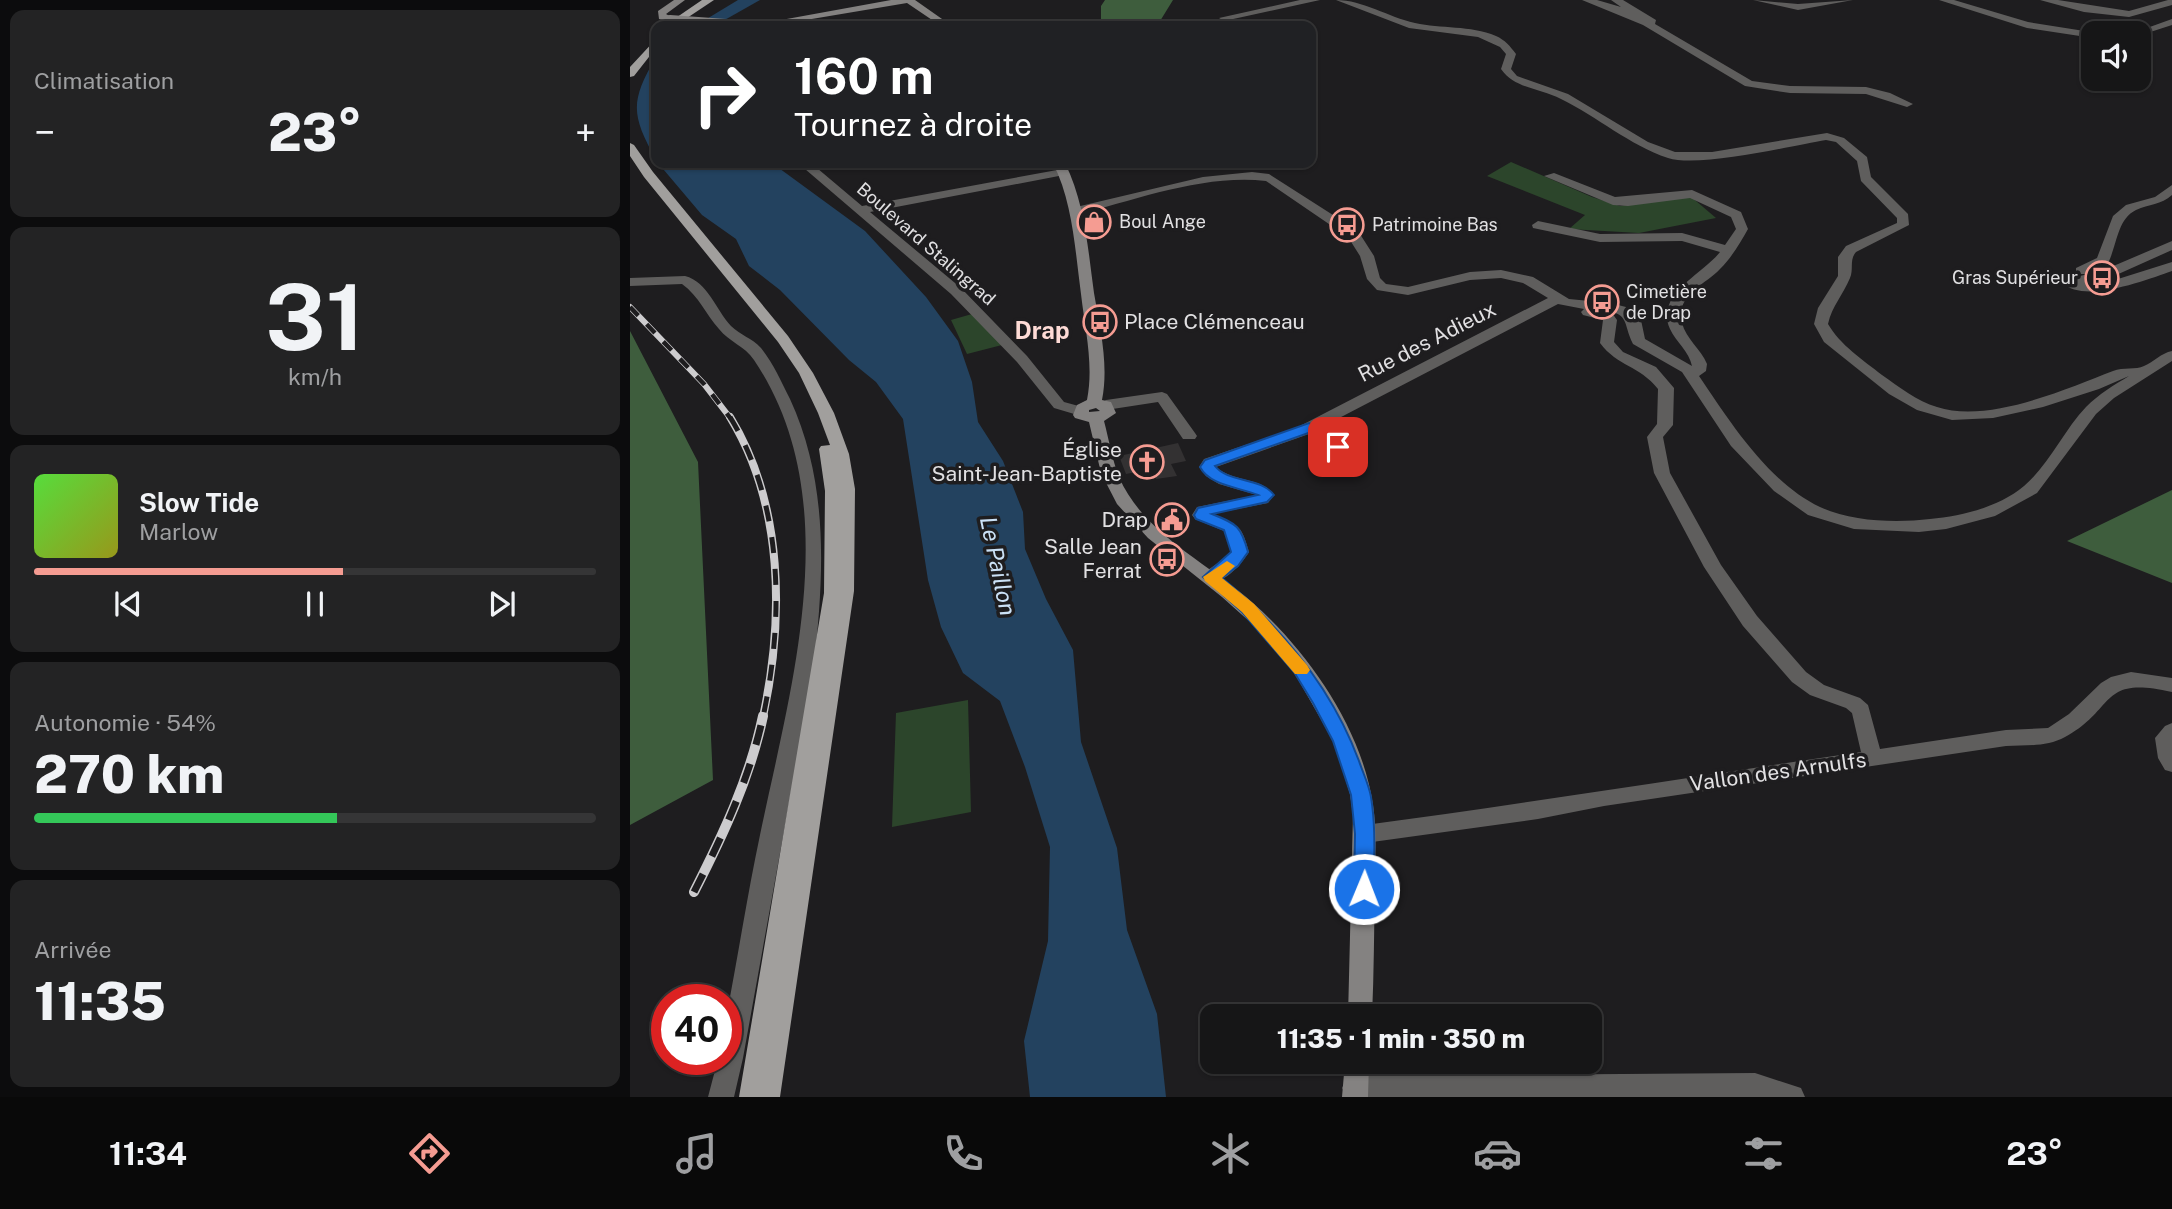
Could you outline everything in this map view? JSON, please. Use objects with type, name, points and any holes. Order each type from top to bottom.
[{"type":"main road","points":[[677,21],[709,0]]},
{"type":"main road","points":[[677,21],[715,0]]},
{"type":"main road","points":[[630,61],[651,41]]},
{"type":"main road","points":[[630,74],[651,48]]},
{"type":"main road","points":[[630,147],[648,174],[783,339],[806,373],[841,454],[847,489],[845,591],[767,1097]]},
{"type":"main road","points":[[630,162],[775,342],[796,376],[829,455],[834,523],[833,593],[752,1097]]},
{"type":"street","points":[[668,21],[660,13],[680,0]]},
{"type":"street","points":[[1224,19],[1315,0]]},
{"type":"street","points":[[1341,0],[1419,28],[1456,30],[1496,42],[1511,54],[1506,69],[1513,78],[1564,96],[1644,144],[1672,156],[1712,156],[1827,136],[1840,140],[1863,160],[1866,178],[1903,217],[1903,225],[1851,249],[1845,257],[1845,276],[1825,308],[1821,324],[1829,339],[1917,405],[1937,413],[1955,415],[2000,411],[2043,403],[2097,385],[2123,371],[2150,370]]},
{"type":"street","points":[[1587,0],[1620,10],[1647,23],[1709,60],[1734,79],[1749,84],[1788,89],[1860,88],[1883,93],[1907,104]]},
{"type":"street","points":[[1616,0],[1651,20],[1647,23]]},
{"type":"street","points":[[1758,0],[1798,7],[1848,0]]},
{"type":"street","points":[[1944,0],[2027,25],[2081,33]]},
{"type":"street","points":[[2045,0],[2084,9],[2129,14],[2172,2]]},
{"type":"street","points":[[791,21],[900,1],[919,7],[940,21]]},
{"type":"street","points":[[2151,29],[2172,22]]},
{"type":"street","name":"Boulevard Stalingrad","points":[[810,168],[956,291],[1022,359],[1059,405],[1094,409]]},
{"type":"street","points":[[860,210],[1057,168]]},
{"type":"street","points":[[1062,168],[1076,211],[1096,355],[1098,382],[1094,409],[1112,481],[1125,502],[1150,530],[1248,608],[1276,638],[1321,700],[1350,760],[1361,795],[1365,834],[1360,1004]]},
{"type":"street","points":[[1076,211],[1231,176],[1261,175],[1353,234],[1367,256],[1374,279],[1382,287],[1408,291],[1478,275],[1501,274],[1528,280],[1561,308],[1606,316],[1610,320],[1606,333],[1607,343],[1618,355],[1651,370],[1666,388],[1665,425],[1655,437],[1662,473],[1713,567],[1750,621],[1799,677],[1817,690],[1853,703],[1861,710],[1867,743],[1874,758]]},
{"type":"street","points":[[1550,176],[1612,201],[1628,202],[1692,194],[1737,215],[1742,229],[1728,251],[1711,271],[1684,291],[1674,311],[1674,324],[1680,337],[1691,348],[1700,364],[1699,372],[1692,374]]},
{"type":"street","points":[[2172,189],[2159,200],[2130,208],[2123,213],[2118,219],[2103,260],[2065,277],[2069,283],[2078,287],[2093,287],[2172,266]]},
{"type":"street","points":[[1538,225],[1609,239],[1672,235],[1698,238],[1728,251]]},
{"type":"street","points":[[2069,283],[2109,273],[2172,245]]},
{"type":"street","points":[[630,282],[685,280],[697,289],[723,326],[731,334],[748,343],[772,378],[785,404],[797,435],[811,499],[812,583],[805,658],[731,1058],[721,1097]]},
{"type":"street","points":[[1553,301],[1625,311],[1634,320],[1636,335],[1642,345],[1692,374],[1737,443],[1780,488],[1805,505],[1832,518],[1854,523],[1919,526],[1946,523],[1979,515],[2014,500],[2031,489],[2091,411],[2109,395],[2172,355]]},
{"type":"street","name":"Rue des Adieux","points":[[1211,577],[1233,563],[1240,552],[1236,535],[1230,527],[1205,519],[1201,515],[1203,511],[1262,499],[1266,495],[1262,491],[1222,478],[1207,467],[1210,463],[1259,448],[1312,425],[1553,301]]},
{"type":"street","points":[[1094,409],[1162,397],[1189,436]]},
{"type":"street","points":[[1312,425],[1338,447]]},
{"type":"street","name":"Vallon des Arnulfs","points":[[1365,834],[1538,811],[1604,798],[2059,732],[2112,685],[2128,677],[2172,685]]},
{"type":"street","points":[[2172,731],[2165,738],[2168,758],[2172,764]]},
{"type":"street","points":[[1356,1074],[1355,1093],[1756,1091],[1792,1097]]},
{"type":"green space","points":[[1105,0],[1173,0],[1160,21],[1101,21],[1101,6]]},
{"type":"green space","points":[[1511,162],[1592,197],[1620,206],[1689,195],[1716,218],[1639,233],[1569,229],[1585,215],[1487,176]]},
{"type":"green space","points":[[972,314],[1002,345],[967,354],[951,320]]},
{"type":"green space","points":[[630,331],[698,462],[713,780],[630,825]]},
{"type":"green space","points":[[2172,490],[2172,583],[2067,541]]},
{"type":"green space","points":[[968,700],[971,812],[892,827],[896,713]]},
{"type":"water","points":[[651,66],[651,150],[642,131],[637,108],[638,97]]},
{"type":"water","points":[[662,168],[779,168],[865,231],[926,297],[958,341],[972,382],[978,422],[1003,461],[1023,512],[1025,549],[1046,599],[1073,650],[1081,742],[1117,848],[1127,930],[1157,1014],[1166,1097],[1030,1097],[1024,1041],[1048,941],[1050,847],[1025,767],[1000,701],[963,673],[941,627],[928,580],[903,419],[876,382],[849,360],[780,290],[749,266],[736,239],[702,215]]},
{"type":"building","name":"Église Saint-Jean-Baptiste","points":[[1178,443],[1186,461],[1171,464],[1177,476],[1156,479],[1155,475],[1139,477],[1136,472],[1126,474],[1119,456]]},
{"type":"waterway","name":"Le Paillon","points":[[711,21],[752,0]]},
{"type":"railway","points":[[630,307],[704,384],[731,419]]},
{"type":"railway","points":[[730,417],[748,451],[761,487],[775,563],[774,641],[763,717]]},
{"type":"railway","points":[[694,892],[734,806],[751,762],[763,716]]},
{"type":"slow traffic","points":[[1227,566],[1211,577],[1248,608],[1301,670]]},
{"type":"place","name":"Boul Ange","points":[[1094,222]]},
{"type":"place","name":"Patrimoine Bas","points":[[1347,225]]},
{"type":"place","name":"Gras Supérieur","points":[[2102,278]]},
{"type":"place","name":"Cimetière de Drap","points":[[1602,302]]},
{"type":"place","name":"Place Clémenceau","points":[[1100,322]]},
{"type":"place","name":"Église Saint-Jean-Baptiste","points":[[1147,462]]},
{"type":"place","name":"Drap","points":[[1172,520]]},
{"type":"place","name":"Salle Jean Ferrat","points":[[1167,559]]},
{"type":"district","name":"Drap","points":[[1042,331]]},
{"type":"route","points":[[1338,447],[1309,427],[1259,448],[1210,463],[1207,467],[1209,471],[1262,491],[1266,495],[1262,499],[1203,511],[1201,515],[1205,519],[1230,527],[1236,535],[1240,552],[1233,563],[1211,577],[1248,608],[1300,668],[1321,700],[1342,741],[1361,795],[1365,834],[1364,889]]}]
